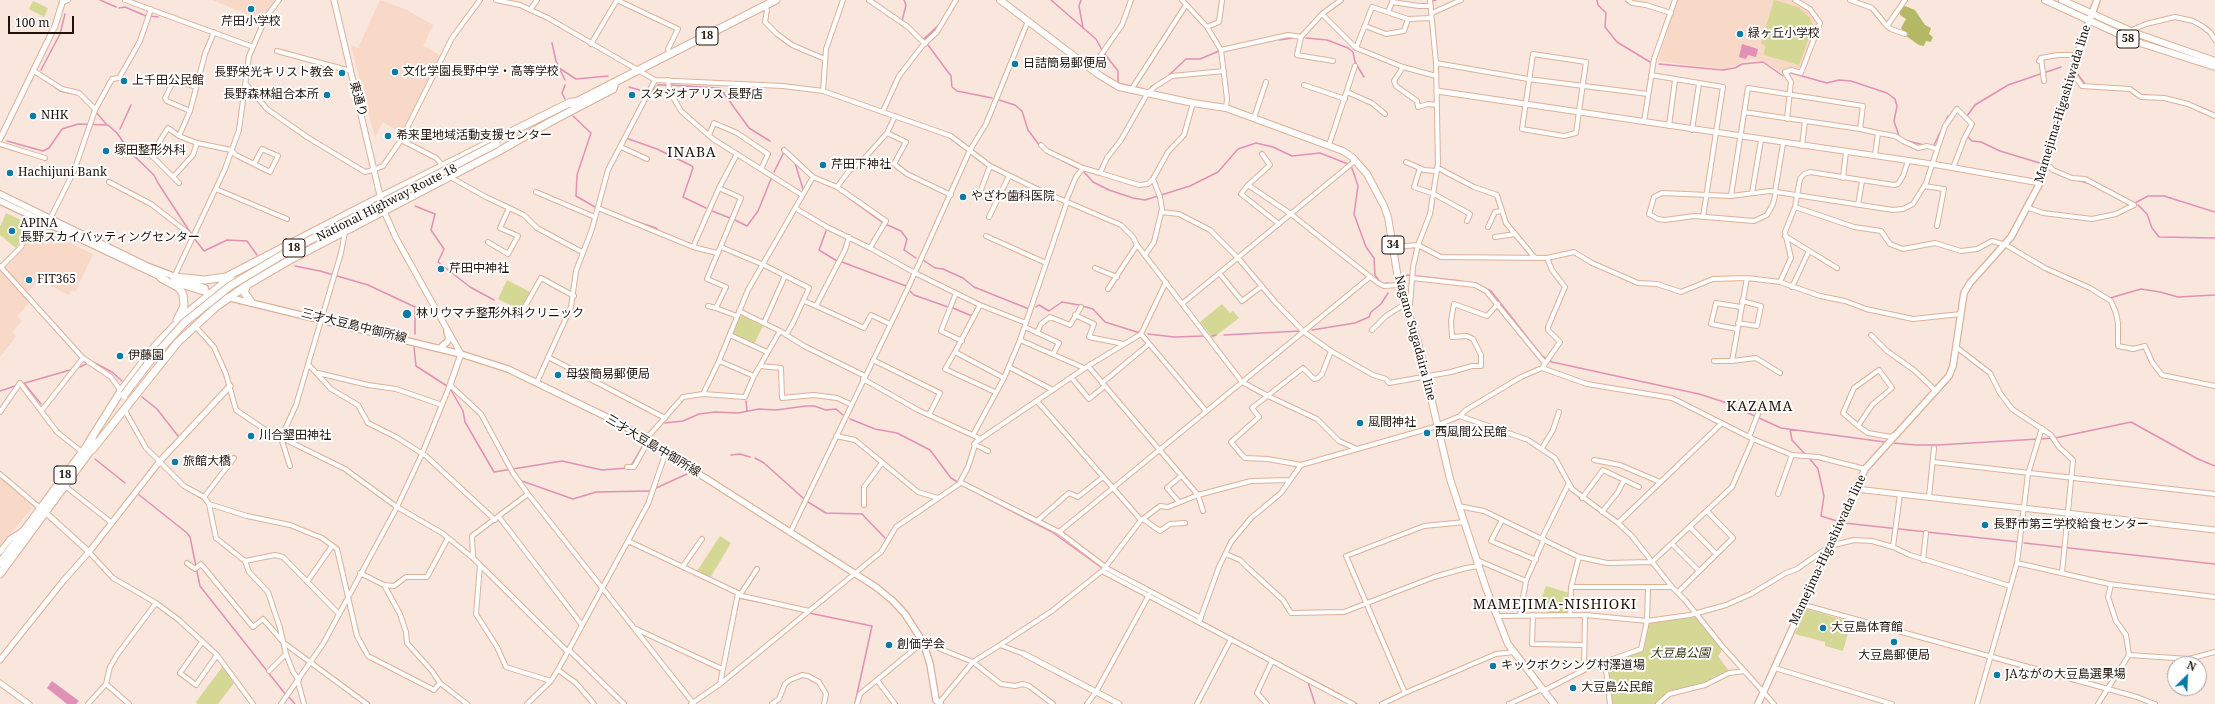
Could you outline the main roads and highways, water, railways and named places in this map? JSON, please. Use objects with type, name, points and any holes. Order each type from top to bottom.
[{"type":"highway","name":"National Highway Route 18","points":[[0,574],[89,442],[150,361],[179,328],[205,305],[230,286],[287,252],[614,86],[776,0]]},
{"type":"highway","name":"National Highway Route 18","points":[[496,145],[575,102],[638,72]]},
{"type":"highway","name":"18","points":[[92,450],[167,354],[195,326],[247,285],[288,261],[384,213],[613,89],[614,86]]},
{"type":"highway","name":"18","points":[[174,277],[205,280],[226,277],[240,271],[380,197],[571,102],[575,102]]},
{"type":"highway","name":"18","points":[[173,327],[212,292],[240,271]]},
{"type":"highway","name":"18","points":[[125,395],[173,327],[185,301],[179,288],[161,278]]},
{"type":"highway","points":[[247,285],[244,292],[251,302]]},
{"type":"highway","name":"National Highway Route 18","points":[[0,562],[24,530],[65,486],[92,450],[125,395]]},
{"type":"main road","name":"Nagano Sugadaira line","points":[[1000,0],[1109,82],[1147,94],[1226,108],[1329,145],[1367,174],[1384,206],[1399,285],[1418,342],[1437,425],[1458,506],[1478,563],[1502,630],[1514,652],[1554,704]]},
{"type":"main road","name":"58","points":[[2045,0],[2134,41],[2215,67]]},
{"type":"main road","name":"58","points":[[2062,0],[2129,31],[2215,61]]},
{"type":"main road","name":"Mamejima-Higashiwada line","points":[[1758,704],[1865,469],[1949,376],[1953,366],[1964,293],[1970,283],[2006,245],[2040,183],[2077,55],[2097,0]]},
{"type":"main road","name":"三才大豆島中御所線","points":[[0,194],[147,266],[212,292]]},
{"type":"main road","name":"三才大豆島中御所線","points":[[0,201],[161,278],[230,297],[322,318],[440,348],[508,369],[537,382],[647,439],[790,533],[876,587],[893,601],[905,614],[923,642],[930,664],[938,703]]},
{"type":"main road","points":[[440,348],[448,342],[449,339],[447,332]]},
{"type":"waterway","points":[[100,0],[116,7]]},
{"type":"waterway","points":[[902,21],[906,5],[904,0]]},
{"type":"waterway","points":[[1051,0],[1096,39],[1102,50]]},
{"type":"waterway","points":[[1081,0],[1079,6],[1083,28]]},
{"type":"waterway","points":[[1432,1],[1436,0]]},
{"type":"waterway","points":[[1597,0],[1598,5],[1606,13],[1605,27],[1617,42],[1650,62]]},
{"type":"waterway","points":[[119,8],[125,7],[146,16]]},
{"type":"waterway","points":[[41,70],[60,34],[65,14]]},
{"type":"waterway","points":[[150,16],[158,17]]},
{"type":"waterway","points":[[924,41],[940,26]]},
{"type":"waterway","points":[[1279,40],[1293,38]]},
{"type":"waterway","points":[[1306,38],[1327,40],[1348,48],[1353,52],[1355,62],[1364,77]]},
{"type":"waterway","points":[[552,43],[556,61],[565,80]]},
{"type":"waterway","points":[[928,45],[951,76],[952,87],[957,91],[992,98]]},
{"type":"waterway","points":[[1168,76],[1186,59],[1200,59],[1219,51]]},
{"type":"waterway","points":[[1104,53],[1118,71],[1118,83],[1131,86]]},
{"type":"waterway","points":[[1659,64],[1722,70],[1735,68],[1742,64],[1763,62],[1783,76]]},
{"type":"waterway","points":[[1967,116],[1975,105],[2008,85],[2061,67]]},
{"type":"waterway","points":[[559,68],[576,79],[608,76]]},
{"type":"waterway","points":[[2076,72],[2085,84]]},
{"type":"waterway","points":[[1791,73],[1827,83],[1839,80],[1851,81],[1887,93],[1895,99],[1897,106],[1894,121],[1899,136]]},
{"type":"waterway","points":[[1151,87],[1165,78]]},
{"type":"waterway","points":[[48,82],[60,91],[69,93]]},
{"type":"waterway","points":[[565,85],[562,93],[565,99]]},
{"type":"waterway","points":[[629,87],[650,93],[658,85],[667,85]]},
{"type":"waterway","points":[[669,85],[720,88],[749,128],[770,141]]},
{"type":"waterway","points":[[1136,87],[1143,89]]},
{"type":"waterway","points":[[2136,91],[2142,95],[2149,95]]},
{"type":"waterway","points":[[999,100],[1015,105],[1022,111],[1028,130],[1040,146]]},
{"type":"waterway","points":[[120,129],[131,105]]},
{"type":"waterway","points":[[2195,105],[2214,113]]},
{"type":"waterway","points":[[95,111],[107,125]]},
{"type":"waterway","points":[[573,116],[591,133],[577,175],[576,196],[595,207]]},
{"type":"waterway","points":[[1933,147],[1948,116]]},
{"type":"waterway","points":[[7,141],[43,151],[49,148],[62,129],[78,124],[108,125],[117,133],[130,152],[154,175],[192,235]]},
{"type":"waterway","points":[[623,137],[657,149],[692,166],[693,168],[683,197],[706,208]]},
{"type":"waterway","points":[[1968,137],[1972,141],[1981,142],[2000,151],[2043,164]]},
{"type":"waterway","points":[[1908,141],[1924,145]]},
{"type":"waterway","points":[[1084,172],[1093,182],[1109,190],[1133,198],[1145,200],[1190,186],[1218,172],[1238,149],[1256,143],[1273,147],[1292,156],[1320,153],[1348,164],[1352,168],[1358,186],[1354,214],[1366,247],[1374,258],[1375,275],[1380,282]]},
{"type":"waterway","points":[[774,172],[784,152]]},
{"type":"waterway","points":[[1061,160],[1077,168]]},
{"type":"waterway","points":[[795,163],[803,189]]},
{"type":"waterway","points":[[735,220],[747,226],[758,211],[771,179]]},
{"type":"waterway","points":[[2077,180],[2091,184]]},
{"type":"waterway","points":[[846,196],[883,223],[901,231],[907,239],[904,250],[916,258]]},
{"type":"waterway","points":[[2135,203],[2148,196],[2164,196],[2215,212]]},
{"type":"waterway","points":[[2138,205],[2147,214],[2152,228],[2159,237],[2215,238]]},
{"type":"waterway","points":[[415,206],[435,214],[431,230],[444,249],[438,262],[470,287],[494,300]]},
{"type":"waterway","points":[[712,211],[730,218]]},
{"type":"waterway","points":[[632,220],[656,228],[660,232]]},
{"type":"waterway","points":[[826,231],[819,250],[837,261]]},
{"type":"waterway","points":[[194,238],[204,251],[227,240],[247,241],[257,255]]},
{"type":"waterway","points":[[923,260],[935,268],[943,269],[963,278],[974,287],[1029,309]]},
{"type":"waterway","points":[[842,262],[906,286]]},
{"type":"waterway","points":[[295,266],[320,271],[368,285],[415,307],[415,334]]},
{"type":"waterway","points":[[1401,277],[1408,275],[1461,281]]},
{"type":"waterway","points":[[2067,276],[2073,278]]},
{"type":"waterway","points":[[1383,284],[1388,283]]},
{"type":"waterway","points":[[1476,284],[1491,291],[1542,356],[1552,362],[1699,394],[1724,402],[1781,428],[1885,442]]},
{"type":"waterway","points":[[2105,295],[2110,298],[2141,289],[2178,297],[2215,295]]},
{"type":"waterway","points":[[910,291],[914,295],[948,307]]},
{"type":"waterway","points":[[1312,330],[1355,323],[1369,317],[1371,312],[1381,304],[1388,293]]},
{"type":"waterway","points":[[1036,307],[1039,305],[1049,311],[1062,302],[1079,305],[1093,309],[1105,322],[1140,333]]},
{"type":"waterway","points":[[953,308],[972,316]]},
{"type":"waterway","points":[[1224,335],[1300,331]]},
{"type":"waterway","points":[[1148,334],[1174,337],[1205,336]]},
{"type":"waterway","points":[[1212,336],[1216,335]]},
{"type":"waterway","points":[[414,347],[416,366],[447,386]]},
{"type":"waterway","points":[[93,362],[112,372],[122,381]]},
{"type":"waterway","points":[[80,367],[86,364]]},
{"type":"waterway","points":[[25,383],[70,370]]},
{"type":"waterway","points":[[24,383],[41,404]]},
{"type":"waterway","points":[[0,391],[15,386]]},
{"type":"waterway","points":[[451,390],[463,411],[465,422],[494,472],[562,461],[602,470],[628,468]]},
{"type":"waterway","points":[[142,397],[157,409],[178,436]]},
{"type":"waterway","points":[[746,401],[747,411]]},
{"type":"waterway","points":[[665,423],[683,421],[699,414],[715,412],[738,413],[759,409],[776,410],[806,406],[814,406],[826,410],[836,409],[843,415]]},
{"type":"waterway","points":[[850,419],[875,429],[897,433],[930,450],[951,478],[959,483]]},
{"type":"waterway","points":[[1893,443],[1938,445],[2055,438],[2131,422],[2198,459],[2215,466]]},
{"type":"waterway","points":[[1790,429],[1792,440],[1806,455]]},
{"type":"waterway","points":[[631,466],[644,444]]},
{"type":"waterway","points":[[731,455],[740,454],[750,457]]},
{"type":"waterway","points":[[755,458],[764,463],[803,498]]},
{"type":"waterway","points":[[95,459],[125,483]]},
{"type":"waterway","points":[[1810,459],[1818,469],[1824,496],[1821,516],[1837,521]]},
{"type":"waterway","points":[[654,489],[689,473]]},
{"type":"waterway","points":[[522,481],[573,499],[596,492],[650,491]]},
{"type":"waterway","points":[[138,494],[190,537],[200,586],[286,695]]},
{"type":"waterway","points":[[981,495],[1052,532],[1102,568],[1307,678]]},
{"type":"waterway","points":[[808,502],[826,513],[862,514],[885,538]]},
{"type":"waterway","points":[[1844,523],[2019,542]]},
{"type":"waterway","points":[[2024,543],[2215,564]]},
{"type":"waterway","points":[[737,610],[739,598],[784,607]]},
{"type":"waterway","points":[[809,613],[872,626],[855,703]]},
{"type":"waterway","points":[[1307,677],[1341,695]]},
{"type":"waterway","points":[[1308,682],[1315,704]]},
{"type":"waterway","points":[[289,697],[295,704]]},
{"type":"waterway","points":[[1353,702],[1357,704]]},
{"type":"place","name":"芹田小学校","points":[[251,9]]},
{"type":"place","name":"緑ヶ丘小学校","points":[[1740,34]]},
{"type":"place","name":"日詰簡易郵便局","points":[[1015,64]]},
{"type":"place","name":"文化学園長野中学・高等学校","points":[[395,72]]},
{"type":"place","name":"長野栄光キリスト教会","points":[[342,73]]},
{"type":"place","name":"上千田公民館","points":[[124,81]]},
{"type":"place","name":"長野森林組合本所","points":[[327,95]]},
{"type":"place","name":"スタジオアリス 長野店","points":[[632,95]]},
{"type":"place","name":"NHK","points":[[33,116]]},
{"type":"place","name":"希来里地域活動支援センター","points":[[388,136]]},
{"type":"place","name":"塚田整形外科","points":[[106,151]]},
{"type":"place","name":"芹田下神社","points":[[823,165]]},
{"type":"place","name":"Hachijuni Bank","points":[[10,173]]},
{"type":"place","name":"やざわ歯科医院","points":[[963,197]]},
{"type":"place","name":"APINA 長野スカイバッティングセンター","points":[[12,231]]},
{"type":"place","name":"芹田中神社","points":[[441,269]]},
{"type":"place","name":"FIT365","points":[[29,280]]},
{"type":"place","name":"林リウマチ整形外科クリニック","points":[[407,314]]},
{"type":"place","name":"伊藤園","points":[[120,356]]},
{"type":"place","name":"母袋簡易郵便局","points":[[558,375]]},
{"type":"place","name":"風間神社","points":[[1360,423]]},
{"type":"place","name":"西風間公民館","points":[[1427,433]]},
{"type":"place","name":"川合墾田神社","points":[[251,436]]},
{"type":"place","name":"旅館大橋","points":[[175,462]]},
{"type":"place","name":"長野市第三学校給食センター","points":[[1985,525]]},
{"type":"place","name":"大豆島体育館","points":[[1823,628]]},
{"type":"place","name":"大豆島郵便局","points":[[1894,642]]},
{"type":"place","name":"創価学会","points":[[889,645]]},
{"type":"place","name":"キックボクシング村澤道場","points":[[1493,666]]},
{"type":"place","name":"JAながの大豆島選果場","points":[[1997,675]]},
{"type":"place","name":"大豆島公民館","points":[[1573,688]]},
{"type":"district","name":"INABA","points":[[692,153]]},
{"type":"district","name":"KAZAMA","points":[[1760,407]]},
{"type":"district","name":"MAMEJIMA-NISHIOKI","points":[[1555,605]]},
{"type":"park label","name":"大豆島公園","points":[[1680,654]]}]
